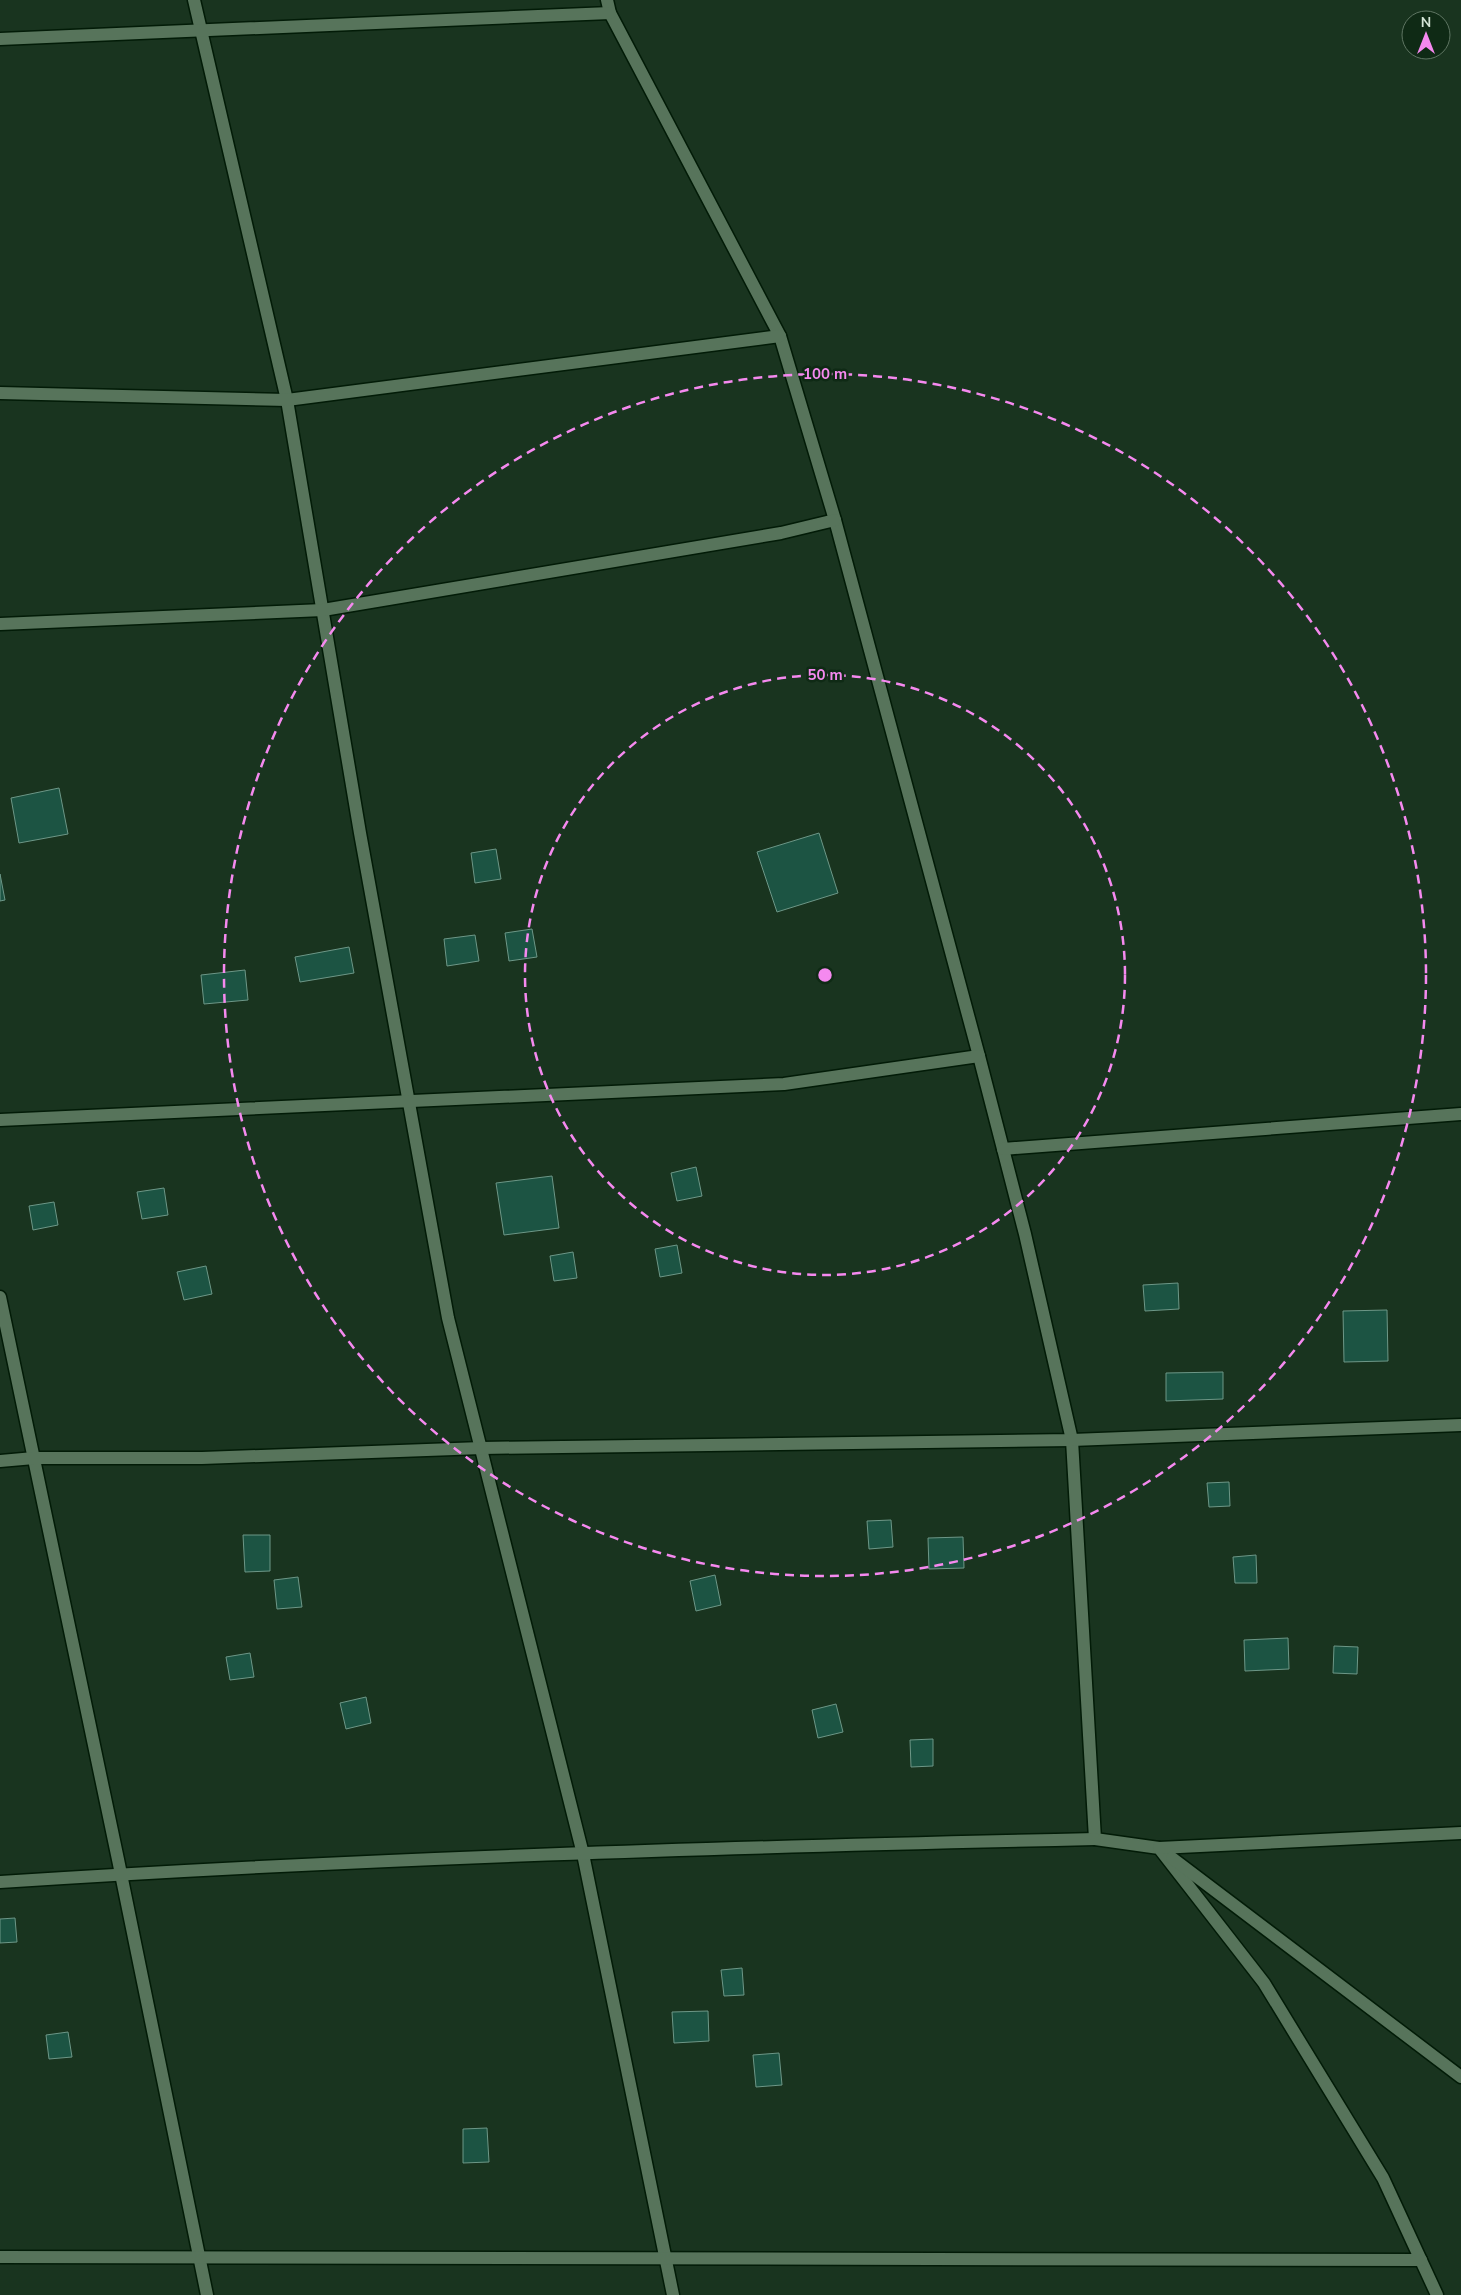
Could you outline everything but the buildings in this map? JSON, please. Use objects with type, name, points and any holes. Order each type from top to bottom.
[{"type":"street","points":[[194,0],[287,400],[360,833],[448,1318],[583,1854],[673,2295]]},
{"type":"street","points":[[607,0],[610,13],[780,336],[835,520],[979,1056],[1025,1234],[1072,1440],[1095,1838]]},
{"type":"street","points":[[0,39],[610,13]]},
{"type":"street","points":[[0,392],[287,400],[780,336]]},
{"type":"street","points":[[0,624],[323,610],[781,533],[835,520]]},
{"type":"street","points":[[0,1120],[784,1084],[979,1056]]},
{"type":"street","points":[[1003,1149],[1461,1114]]},
{"type":"street","points":[[0,1296],[120,1874],[146,1988],[206,2295]]},
{"type":"street","points":[[0,1461],[34,1458],[202,1458],[482,1448],[1072,1440],[1461,1425]]},
{"type":"street","points":[[0,1882],[120,1874],[822,1845],[1095,1838],[1159,1848],[1461,1833]]},
{"type":"street","points":[[1159,1848],[1461,2077]]},
{"type":"street","points":[[1159,1848],[1264,1983],[1383,2178],[1437,2295]]},
{"type":"street","points":[[0,2258],[1421,2260]]}]
